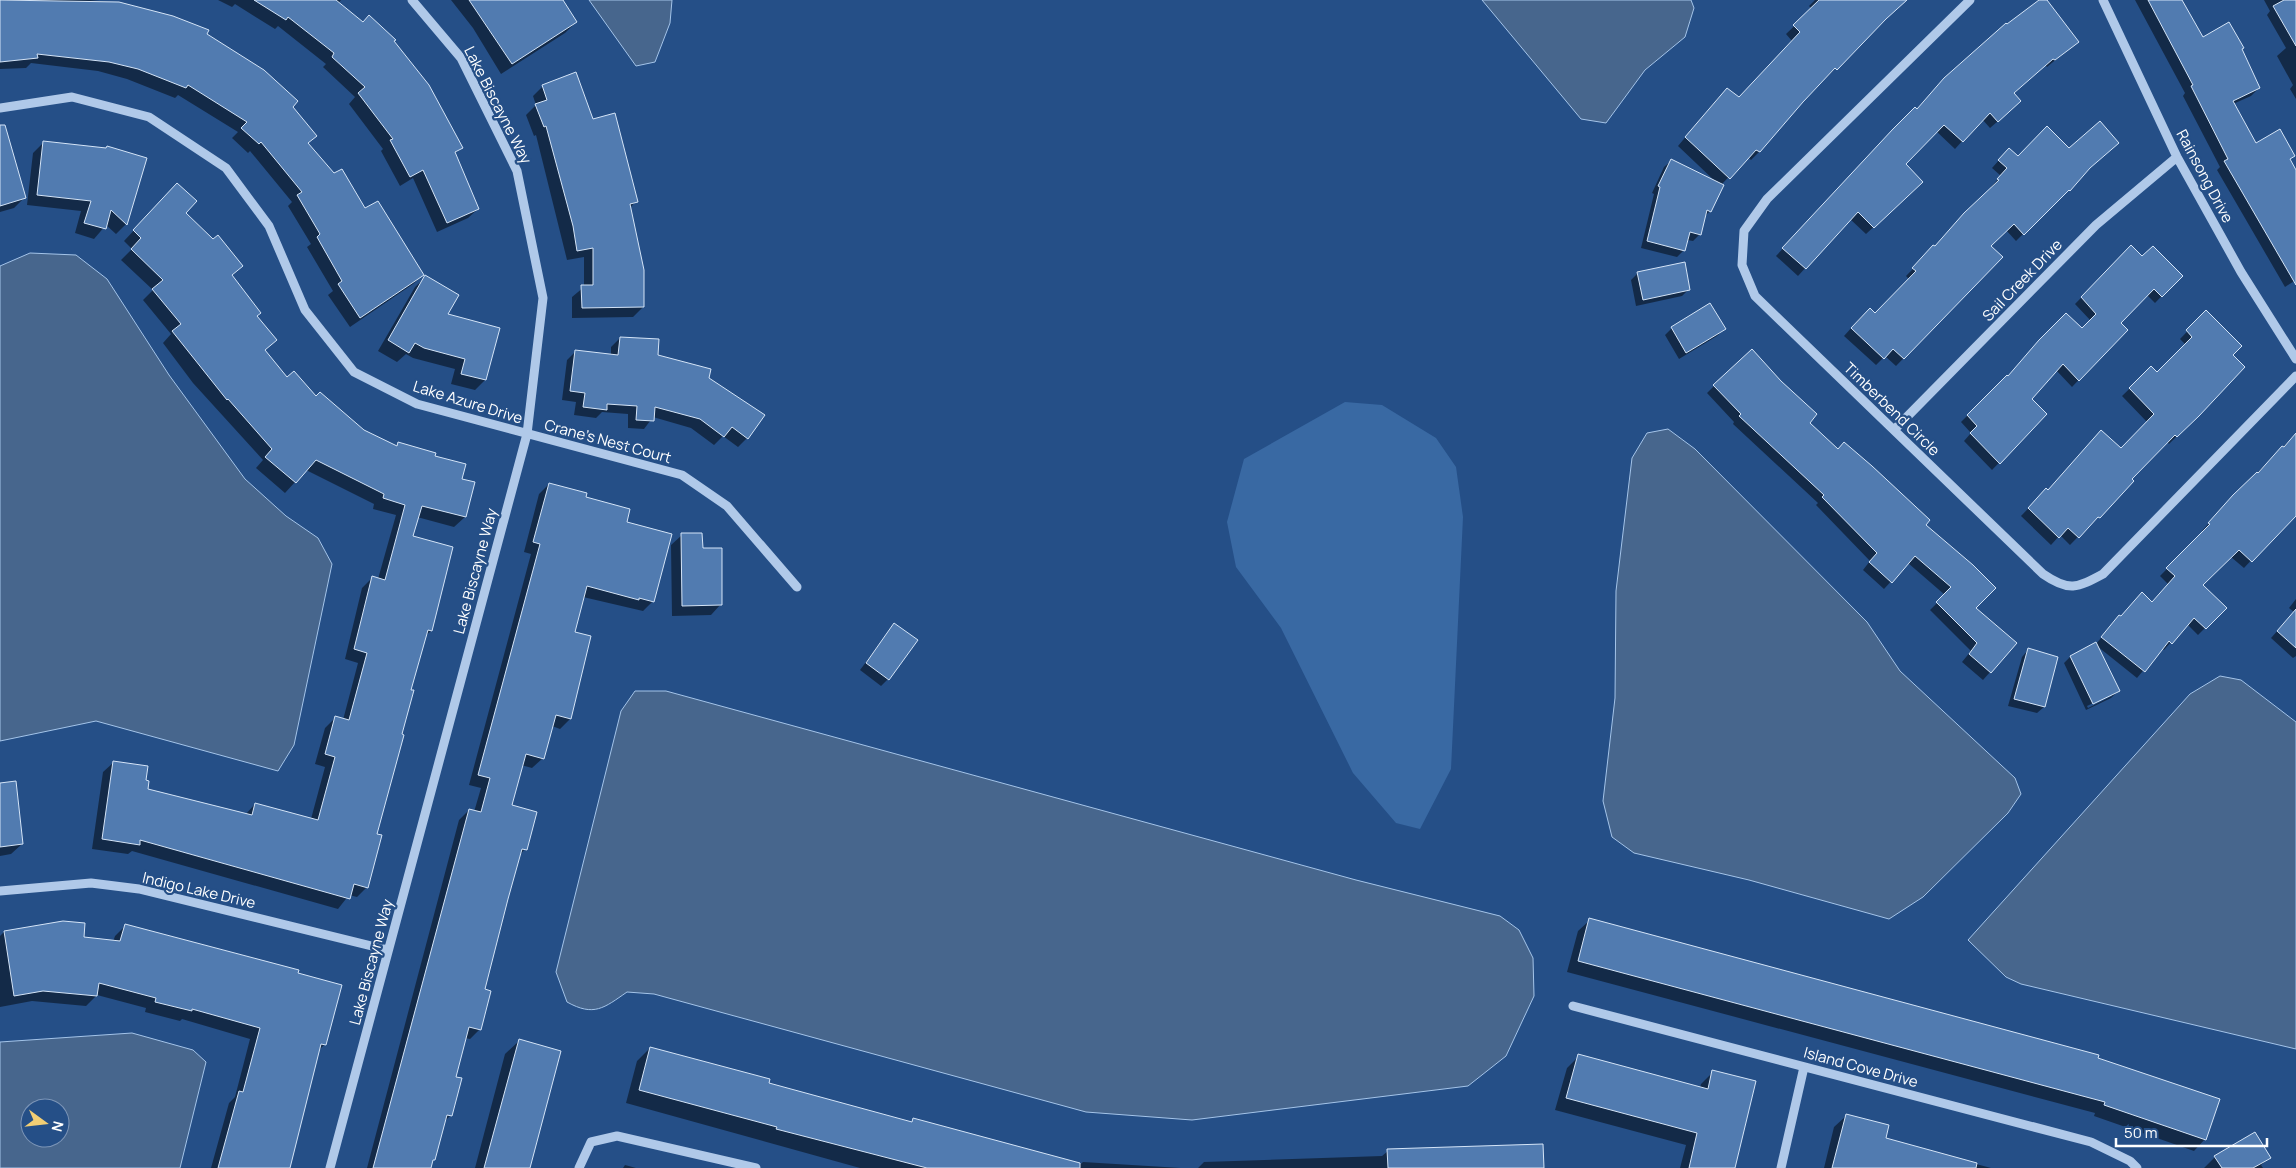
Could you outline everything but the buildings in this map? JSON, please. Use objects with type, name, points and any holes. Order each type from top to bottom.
[{"type":"street","name":"Lake Biscayne Way","points":[[330,1168],[527,434],[543,298],[517,171],[461,58],[412,0]]},
{"type":"street","name":"Timberbend Circle","points":[[1970,0],[1767,199],[1744,231],[1742,265],[1756,296],[2043,574],[2058,584],[2080,587],[2103,574],[2296,376]]},
{"type":"street","name":"Rainsong Drive","points":[[2103,0],[2177,158],[2241,272],[2296,359]]},
{"type":"street","name":"Lake Azure Drive","points":[[0,108],[72,98],[149,117],[226,168],[269,226],[305,310],[354,372],[417,404],[527,434]]},
{"type":"street","name":"Sail Creek Drive","points":[[1894,430],[2096,225],[2177,158]]},
{"type":"street","name":"Crane's Nest Court","points":[[527,434],[682,475],[727,506],[797,587]]},
{"type":"street","name":"Indigo Lake Drive","points":[[0,891],[90,883],[139,889],[388,950]]},
{"type":"street","name":"Island Cove Drive","points":[[1573,1006],[2091,1142],[2130,1161],[2137,1168]]},
{"type":"street","points":[[1781,1168],[1804,1067]]},
{"type":"street","points":[[579,1168],[591,1142],[617,1136],[756,1168]]},
{"type":"shaded area","points":[[589,0],[672,0],[670,23],[655,62],[636,66]]},
{"type":"shaded area","points":[[1482,0],[1691,0],[1694,8],[1685,37],[1645,70],[1606,123],[1581,119]]},
{"type":"shaded area","points":[[30,253],[76,255],[107,279],[169,375],[245,479],[286,516],[318,538],[332,564],[294,745],[278,771],[96,721],[0,741],[0,266]]},
{"type":"shaded area","points":[[1345,402],[1382,405],[1436,438],[1456,467],[1463,517],[1451,769],[1420,829],[1396,823],[1353,773],[1281,628],[1236,567],[1227,522],[1244,459]]},
{"type":"shaded area","points":[[1668,429],[1695,449],[1867,622],[1900,671],[2015,778],[2021,794],[2008,813],[1923,897],[1889,919],[1749,880],[1634,853],[1612,837],[1603,801],[1615,698],[1616,591],[1632,458],[1647,433]]},
{"type":"shaded area","points":[[2220,676],[2241,680],[2296,722],[2296,1049],[2021,984],[2006,977],[1968,940],[2190,694]]},
{"type":"shaded area","points":[[635,691],[666,691],[1356,880],[1500,916],[1519,930],[1533,958],[1534,996],[1506,1056],[1468,1086],[1192,1120],[1086,1112],[654,994],[627,992],[598,1009],[592,1010],[576,1007],[567,1002],[556,972],[621,711]]},
{"type":"shaded area","points":[[132,1033],[193,1050],[206,1062],[180,1168],[0,1168],[0,1042]]}]
